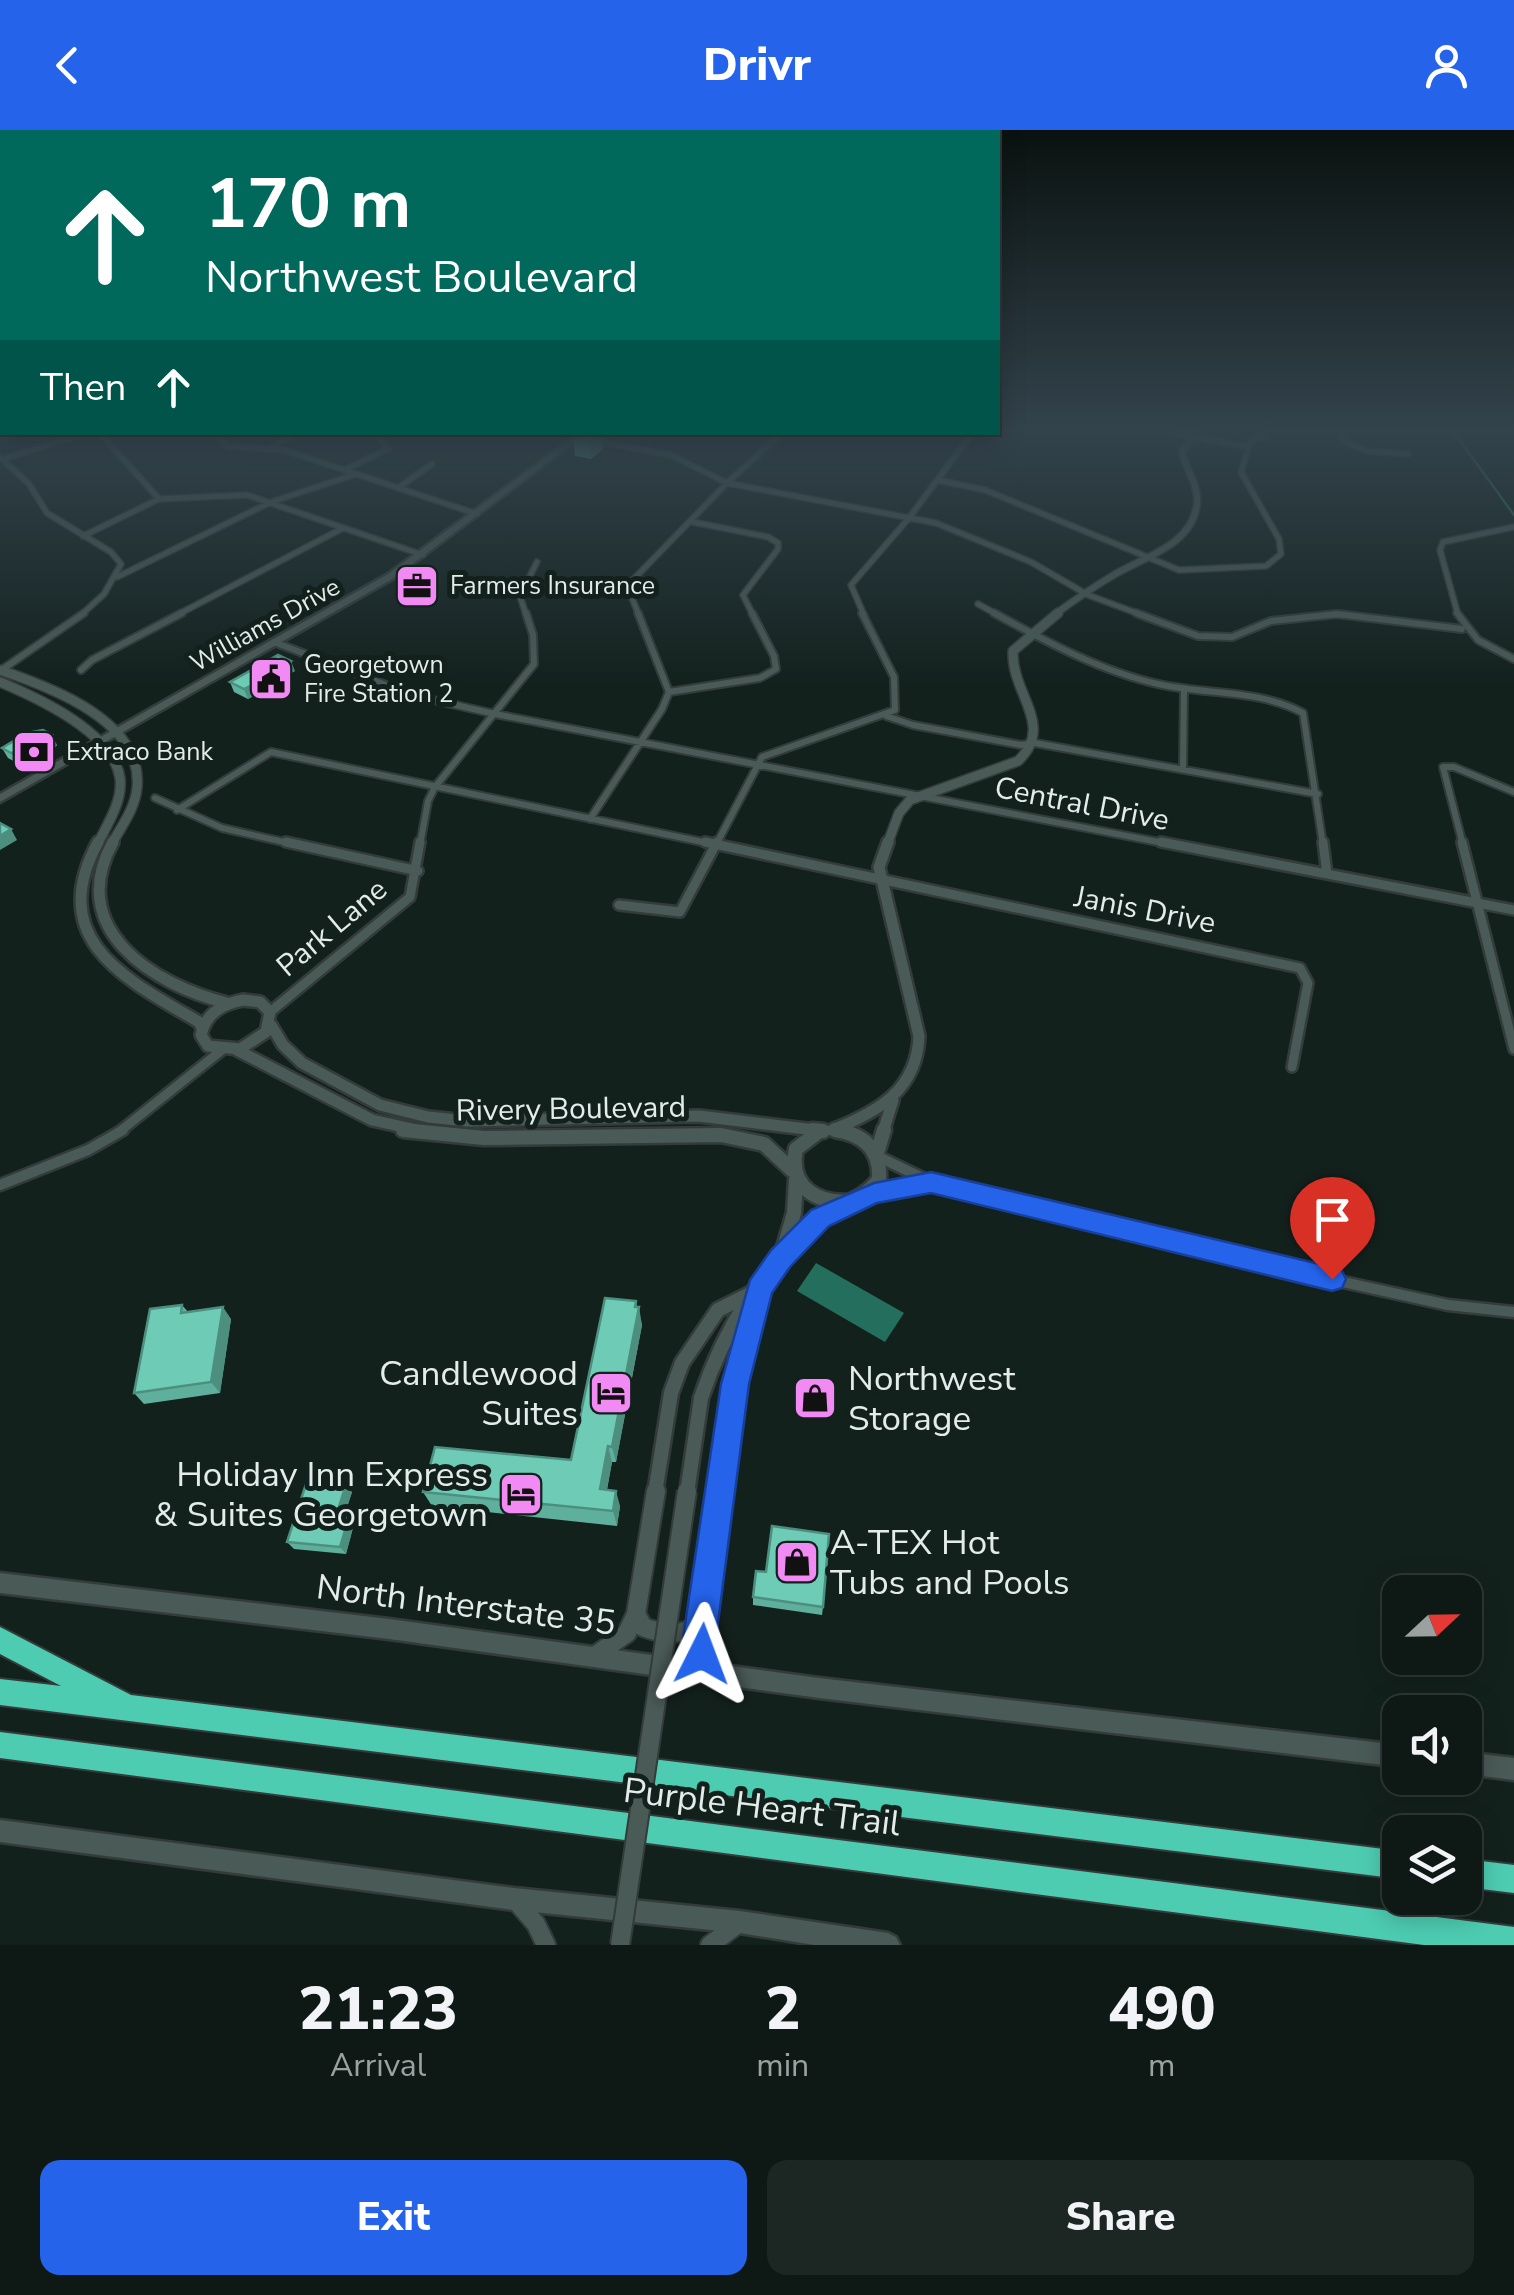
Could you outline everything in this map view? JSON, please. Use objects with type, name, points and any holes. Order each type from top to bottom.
[{"type":"highway","points":[[0,1640],[132,1710]]},
{"type":"highway","name":"Purple Heart Trail","points":[[0,1692],[1382,1863]]},
{"type":"highway","name":"Purple Heart Trail","points":[[0,1745],[1472,1940],[1514,1942]]},
{"type":"highway","points":[[1482,1875],[1514,1879]]},
{"type":"main road","name":"Williams Drive","points":[[0,799],[423,555],[475,516]]},
{"type":"main road","name":"North Interstate 35","points":[[0,1584],[1382,1754]]},
{"type":"main road","points":[[1482,1765],[1514,1769]]},
{"type":"main road","points":[[0,1831],[514,1898],[740,1922],[888,1945]]},
{"type":"street","points":[[51,516],[118,559],[117,577]]},
{"type":"street","points":[[83,536],[125,516]]},
{"type":"street","points":[[0,671],[57,634],[117,577],[243,516]]},
{"type":"street","points":[[309,516],[423,555]]},
{"type":"street","points":[[669,692],[627,586],[698,516]]},
{"type":"street","points":[[897,516],[948,527],[1031,562],[1088,595],[1206,638],[1232,637],[1284,619],[1338,614],[1462,629],[1485,647],[1514,659]]},
{"type":"street","points":[[1047,516],[1179,570],[1202,572],[1266,566],[1280,558],[1279,539],[1266,516]]},
{"type":"street","points":[[620,1945],[701,1398],[710,1365],[781,1258],[820,1218],[858,1199],[878,1180],[878,1155],[893,1100],[912,1072],[919,1046],[880,880],[880,860],[899,813],[910,800],[1018,761],[1035,744],[1036,729],[1012,666],[1014,651],[1111,576],[1180,536],[1194,516]]},
{"type":"street","points":[[619,906],[680,912],[758,764],[771,752],[886,716],[897,704],[878,635],[851,586],[909,518]]},
{"type":"street","points":[[669,692],[760,678],[776,669],[774,656],[743,595],[744,588],[778,549],[778,543],[768,537],[693,522]]},
{"type":"street","points":[[1462,629],[1440,546],[1452,538],[1514,527]]},
{"type":"street","points":[[81,670],[92,660],[343,528]]},
{"type":"street","name":"Park Lane","points":[[271,1018],[399,910],[415,889],[428,801],[435,787],[534,664],[532,635],[520,596],[537,562]]},
{"type":"street","points":[[978,604],[1032,635],[1115,671],[1184,690],[1283,702],[1303,713],[1328,874]]},
{"type":"street","name":"Central Drive","points":[[274,642],[384,686],[494,714],[1514,910]]},
{"type":"street","points":[[0,671],[55,691],[116,731],[136,763],[138,786],[101,869],[100,907],[107,927],[142,966],[172,985],[197,997],[227,1003],[252,1000],[271,1018],[262,1037],[238,1050],[222,1050],[204,1041],[199,1022],[118,971],[85,930],[80,890],[83,870],[121,792],[120,765],[101,740],[50,704],[0,682]]},
{"type":"street","points":[[1183,769],[1184,690]]},
{"type":"street","points":[[590,819],[669,692]]},
{"type":"street","points":[[886,716],[913,726],[1318,794]]},
{"type":"street","name":"Janis Drive","points":[[177,810],[271,752],[1294,964],[1306,974],[1308,983],[1292,1067]]},
{"type":"street","points":[[1514,792],[1454,767],[1443,767],[1475,903],[1509,1012],[1514,1048]]},
{"type":"street","points":[[155,798],[222,828],[418,872]]},
{"type":"street","points":[[202,1028],[212,1012],[227,1003]]},
{"type":"street","name":"Rivery Boulevard","points":[[271,1018],[282,1045],[302,1062],[380,1105],[468,1121],[654,1116],[722,1118],[828,1130]]},
{"type":"street","points":[[0,1185],[88,1150],[121,1131],[222,1050]]},
{"type":"street","name":"Rivery Boulevard","points":[[238,1050],[372,1120],[428,1135],[707,1134],[749,1140],[776,1151],[794,1175]]},
{"type":"street","points":[[781,1258],[794,1214],[796,1149],[812,1134],[870,1115],[893,1100]]},
{"type":"street","points":[[372,1120],[380,1105]]},
{"type":"street","points":[[654,1116],[655,1133]]},
{"type":"street","points":[[515,1137],[516,1119]]},
{"type":"street","points":[[828,1130],[858,1135],[878,1155],[931,1182],[1294,1271],[1448,1305],[1514,1312]]},
{"type":"street","points":[[794,1175],[815,1198],[829,1202],[931,1182]]},
{"type":"street","points":[[594,1657],[627,1633],[636,1614],[671,1392],[682,1363],[718,1310],[759,1288]]},
{"type":"street","points":[[708,1671],[702,1654],[701,1626],[735,1384],[759,1288]]},
{"type":"street","points":[[636,1614],[643,1627],[659,1634],[682,1635],[701,1626]]},
{"type":"street","points":[[514,1898],[536,1924],[546,1945]]},
{"type":"street","points":[[710,1945],[740,1922]]},
{"type":"shaded area","points":[[816,1263],[904,1313],[885,1342],[797,1291]]},
{"type":"building","points":[[278,655],[291,661],[284,665],[287,667],[244,689],[230,682]]},
{"type":"building","points":[[43,730],[52,735],[43,744],[11,753],[2,748],[27,733]]},
{"type":"building","points":[[0,823],[11,829],[0,836]]},
{"type":"building","points":[[605,1298],[636,1301],[635,1307],[639,1307],[600,1489],[616,1491],[613,1511],[423,1492],[435,1447],[571,1460]]},
{"type":"building","points":[[182,1305],[181,1313],[223,1307],[211,1382],[134,1393],[150,1309]]},
{"type":"building","points":[[307,1481],[346,1485],[336,1516],[349,1517],[340,1547],[287,1542]]},
{"type":"building","name":"A-TEX Hot Tubs and Pools","points":[[772,1526],[829,1534],[823,1607],[753,1597],[756,1571],[766,1572]]},
{"type":"place","name":"Farmers Insurance","points":[[417,586]]},
{"type":"place","name":"Georgetown Fire Station 2","points":[[271,679]]},
{"type":"place","name":"Extraco Bank","points":[[34,752]]},
{"type":"place","name":"Candlewood Suites","points":[[611,1393]]},
{"type":"place","name":"Northwest Storage","points":[[815,1398]]},
{"type":"place","name":"Holiday Inn Express & Suites Georgetown","points":[[521,1494]]},
{"type":"place","name":"A-TEX Hot Tubs and Pools","points":[[797,1562]]},
{"type":"route","points":[[702,1654],[700,1638],[735,1384],[759,1288],[781,1258],[820,1218],[874,1194],[931,1182],[1332,1279]]}]
